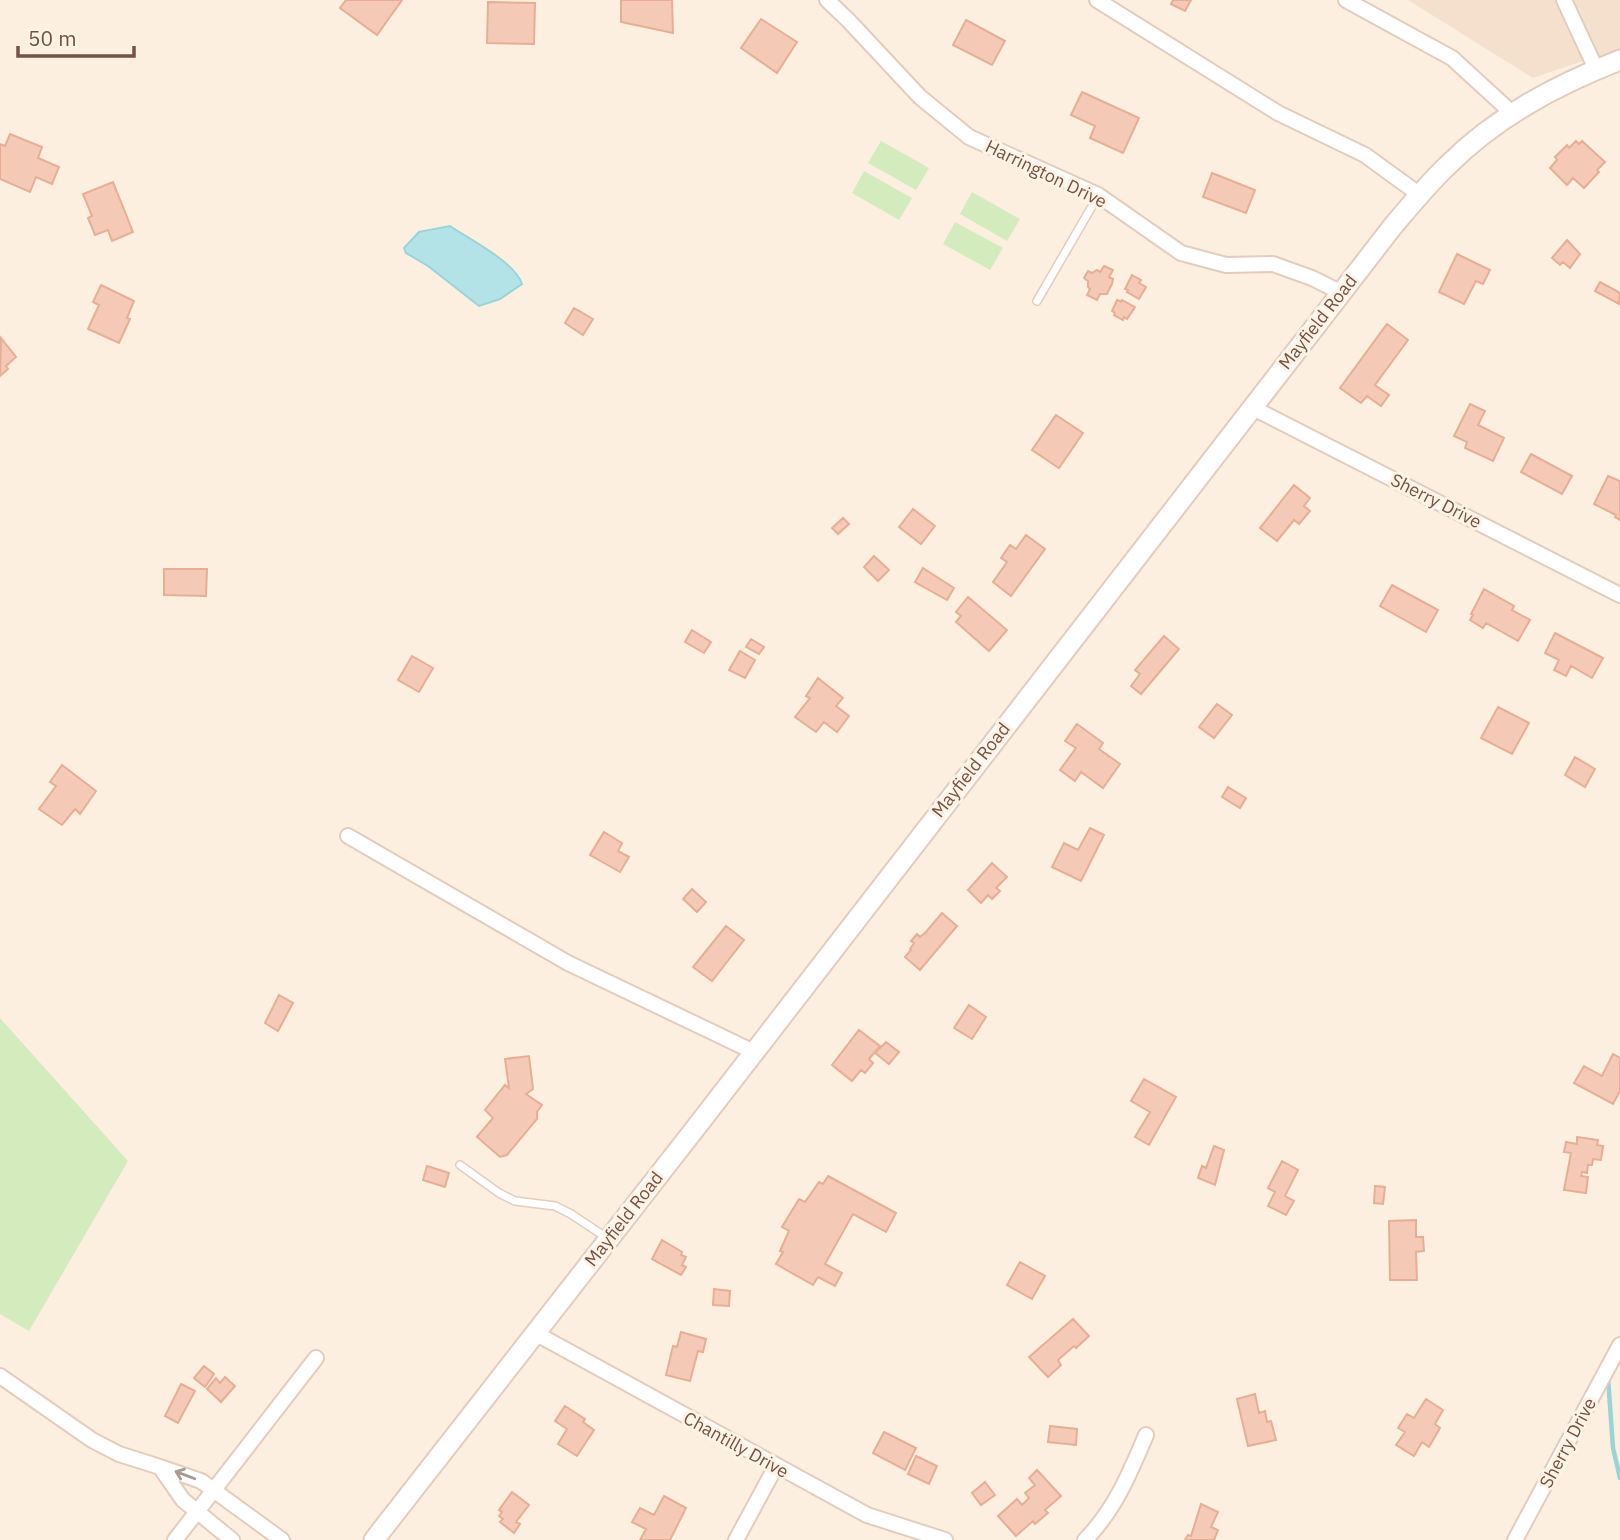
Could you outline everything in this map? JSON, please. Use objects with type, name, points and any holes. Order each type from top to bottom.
[{"type":"street","name":"Harrington Drive","points":[[827,0],[920,97],[969,137],[1098,195],[1181,253],[1226,265],[1273,264],[1312,278],[1342,293]]},
{"type":"street","points":[[1097,0],[1278,113],[1365,155],[1420,194]]},
{"type":"street","points":[[1346,0],[1452,58],[1512,113]]},
{"type":"street","points":[[1564,0],[1595,69]]},
{"type":"street","name":"Mayfield Road","points":[[374,1540],[1251,407],[1420,194],[1447,165],[1512,113],[1548,92],[1620,60]]},
{"type":"street","name":"Sherry Drive","points":[[1251,407],[1620,595]]},
{"type":"street","points":[[348,836],[568,963],[754,1052]]},
{"type":"street","name":"Chantilly Drive","points":[[535,1333],[867,1515],[945,1540]]},
{"type":"street","name":"Sherry Drive","points":[[1515,1540],[1614,1369],[1620,1345]]},
{"type":"street","points":[[175,1540],[316,1358]]},
{"type":"street","points":[[0,1376],[92,1440],[119,1454],[201,1481],[282,1540]]},
{"type":"street","points":[[1086,1540],[1125,1486],[1146,1436]]},
{"type":"street","points":[[736,1540],[776,1466]]},
{"type":"street","points":[[160,1468],[196,1513],[232,1540]]},
{"type":"lane","points":[[1037,301],[1098,195]]},
{"type":"lane","points":[[460,1166],[515,1201],[563,1209],[608,1239]]},
{"type":"shaded area","points":[[1408,0],[1620,0],[1620,55],[1592,58],[1533,78]]},
{"type":"green space","points":[[881,141],[929,168],[916,190],[868,163]]},
{"type":"green space","points":[[864,171],[912,198],[899,220],[852,193]]},
{"type":"green space","points":[[972,192],[1020,219],[1007,241],[960,214]]},
{"type":"green space","points":[[955,222],[1003,248],[990,270],[943,244]]},
{"type":"green space","points":[[0,1018],[128,1161],[29,1331],[0,1314]]},
{"type":"water","points":[[450,226],[502,260],[522,284],[500,299],[479,306],[428,266],[406,253],[404,248],[419,232]]},
{"type":"building","points":[[346,0],[402,0],[377,35],[340,8]]},
{"type":"building","points":[[621,0],[672,0],[673,33],[621,22]]},
{"type":"building","points":[[1173,0],[1191,0],[1185,11],[1171,4]]},
{"type":"building","points":[[488,2],[535,3],[534,44],[487,43]]},
{"type":"building","points":[[761,19],[797,42],[777,73],[741,48]]},
{"type":"building","points":[[966,20],[1005,41],[992,65],[953,45]]},
{"type":"building","points":[[1082,92],[1139,118],[1123,153],[1090,138],[1095,126],[1071,115]]},
{"type":"building","points":[[10,134],[42,147],[38,158],[59,167],[52,184],[36,177],[30,192],[0,179],[0,144],[5,146]]},
{"type":"building","points":[[1576,141],[1579,144],[1582,141],[1605,162],[1584,188],[1573,178],[1567,185],[1550,168],[1557,160],[1555,157],[1567,145],[1569,148]]},
{"type":"building","points":[[1212,173],[1255,190],[1246,213],[1203,197]]},
{"type":"building","points":[[113,182],[133,232],[112,241],[108,230],[95,235],[88,218],[92,216],[83,194]]},
{"type":"building","points":[[1567,240],[1580,254],[1570,268],[1563,262],[1560,265],[1552,258]]},
{"type":"building","points":[[1457,254],[1490,270],[1483,284],[1476,281],[1464,304],[1439,292]]},
{"type":"building","points":[[1104,266],[1113,270],[1109,277],[1113,279],[1112,284],[1107,294],[1100,294],[1097,300],[1087,295],[1090,289],[1084,278],[1088,271],[1100,272]]},
{"type":"building","points":[[1132,275],[1146,287],[1139,299],[1125,289]]},
{"type":"building","points":[[1600,282],[1620,293],[1619,304],[1595,291]]},
{"type":"building","points":[[101,285],[134,301],[127,318],[130,319],[119,343],[88,329],[99,305],[93,302]]},
{"type":"building","points":[[1117,300],[1135,307],[1127,319],[1124,317],[1123,320],[1114,315],[1112,311]]},
{"type":"building","points":[[574,308],[593,319],[583,335],[565,323]]},
{"type":"building","points":[[1387,324],[1408,340],[1375,385],[1389,395],[1381,406],[1367,396],[1361,403],[1340,388]]},
{"type":"building","points":[[1,338],[16,357],[0,376]]},
{"type":"building","points":[[1470,404],[1485,411],[1478,425],[1504,438],[1493,461],[1465,448],[1467,442],[1454,436]]},
{"type":"building","points":[[1056,415],[1083,433],[1059,468],[1032,450]]},
{"type":"building","points":[[1531,454],[1572,476],[1562,494],[1521,472]]},
{"type":"building","points":[[1608,476],[1620,481],[1620,520],[1616,515],[1594,504]]},
{"type":"building","points":[[1294,485],[1310,498],[1304,506],[1310,511],[1299,524],[1294,520],[1277,541],[1260,528]]},
{"type":"building","points":[[913,509],[935,526],[921,544],[899,527]]},
{"type":"building","points":[[843,518],[849,524],[838,534],[832,528]]},
{"type":"building","points":[[1026,535],[1045,549],[1011,596],[993,582],[1007,562],[1001,558],[1010,545],[1016,549]]},
{"type":"building","points":[[874,556],[889,570],[878,581],[864,567]]},
{"type":"building","points":[[923,568],[954,588],[947,600],[915,582]]},
{"type":"building","points":[[164,569],[207,569],[206,596],[164,595]]},
{"type":"building","points":[[1392,585],[1438,610],[1426,632],[1380,606]]},
{"type":"building","points":[[1484,589],[1514,606],[1512,610],[1530,620],[1518,641],[1486,623],[1483,628],[1470,620]]},
{"type":"building","points":[[968,597],[1007,630],[989,651],[956,622],[961,616],[956,612]]},
{"type":"building","points":[[692,630],[711,642],[704,653],[685,642]]},
{"type":"building","points":[[1555,633],[1603,658],[1592,678],[1571,666],[1566,676],[1554,670],[1559,660],[1545,653]]},
{"type":"building","points":[[1164,636],[1179,649],[1141,694],[1131,686],[1140,674],[1135,670]]},
{"type":"building","points":[[751,639],[764,647],[759,654],[746,647]]},
{"type":"building","points":[[740,651],[755,660],[745,678],[729,670]]},
{"type":"building","points":[[412,656],[433,668],[419,692],[398,680]]},
{"type":"building","points":[[818,678],[843,698],[836,706],[849,716],[837,732],[824,722],[816,732],[795,717],[810,698],[806,696]]},
{"type":"building","points":[[1217,704],[1232,715],[1214,738],[1199,727]]},
{"type":"building","points":[[1498,707],[1529,723],[1512,754],[1481,738]]},
{"type":"building","points":[[1077,724],[1103,743],[1099,749],[1120,764],[1103,788],[1081,772],[1075,781],[1060,770],[1076,748],[1065,741]]},
{"type":"building","points":[[1575,757],[1595,769],[1585,787],[1565,775]]},
{"type":"building","points":[[62,765],[96,791],[80,814],[75,809],[62,825],[39,809],[56,786],[50,782]]},
{"type":"building","points":[[1228,787],[1246,798],[1240,808],[1222,797]]},
{"type":"building","points":[[1090,828],[1104,835],[1081,881],[1052,867],[1064,843],[1078,850]]},
{"type":"building","points":[[604,832],[622,843],[618,851],[629,857],[620,872],[590,855]]},
{"type":"building","points":[[992,863],[1007,877],[996,888],[1000,891],[992,899],[988,895],[981,903],[968,890]]},
{"type":"building","points":[[692,889],[706,902],[697,912],[683,899]]},
{"type":"building","points":[[942,913],[957,926],[920,970],[905,957],[914,943],[911,941],[917,934],[920,937],[926,932]]},
{"type":"building","points":[[726,926],[744,940],[712,981],[693,967]]},
{"type":"building","points":[[279,995],[293,1003],[278,1031],[265,1023]]},
{"type":"building","points":[[969,1005],[986,1017],[972,1039],[954,1028]]},
{"type":"building","points":[[859,1030],[880,1046],[869,1059],[873,1063],[865,1073],[861,1070],[852,1081],[832,1065]]},
{"type":"building","points":[[886,1042],[899,1052],[889,1064],[875,1053]]},
{"type":"building","points":[[1613,1054],[1620,1058],[1620,1091],[1613,1104],[1574,1083],[1584,1066],[1602,1076]]},
{"type":"building","points":[[529,1056],[533,1089],[526,1094],[542,1105],[537,1112],[537,1119],[507,1155],[500,1157],[477,1137],[493,1118],[485,1110],[505,1085],[509,1088],[505,1059]]},
{"type":"building","points":[[1144,1079],[1176,1097],[1149,1145],[1135,1137],[1150,1112],[1131,1101]]},
{"type":"building","points":[[1577,1137],[1598,1140],[1597,1145],[1603,1146],[1601,1160],[1593,1159],[1592,1165],[1588,1165],[1587,1173],[1582,1172],[1581,1176],[1588,1177],[1586,1193],[1564,1190],[1571,1153],[1564,1152],[1566,1142],[1577,1144]]},
{"type":"building","points":[[1214,1146],[1224,1150],[1215,1185],[1198,1178],[1202,1166],[1206,1168]]},
{"type":"building","points":[[1282,1161],[1298,1170],[1285,1196],[1294,1201],[1286,1215],[1268,1206],[1275,1192],[1268,1188]]},
{"type":"building","points":[[427,1166],[449,1173],[445,1187],[423,1180]]},
{"type":"building","points":[[828,1176],[896,1213],[886,1232],[853,1214],[825,1264],[842,1273],[835,1286],[818,1277],[813,1285],[776,1264],[783,1252],[780,1251],[789,1231],[782,1227],[799,1199],[805,1202],[819,1182],[823,1184]]},
{"type":"building","points":[[1375,1186],[1385,1187],[1383,1204],[1374,1203]]},
{"type":"building","points":[[1416,1220],[1416,1237],[1423,1237],[1424,1251],[1416,1252],[1417,1280],[1390,1280],[1389,1221]]},
{"type":"building","points":[[662,1240],[686,1257],[682,1265],[686,1267],[681,1275],[652,1259]]},
{"type":"building","points":[[1020,1262],[1045,1276],[1032,1299],[1007,1285]]},
{"type":"building","points":[[714,1289],[730,1291],[729,1306],[713,1305]]},
{"type":"building","points":[[1073,1319],[1089,1336],[1058,1360],[1061,1365],[1048,1377],[1029,1357]]},
{"type":"building","points":[[681,1332],[706,1339],[703,1352],[698,1351],[690,1381],[666,1375],[673,1346],[677,1347]]},
{"type":"building","points":[[204,1366],[214,1374],[205,1387],[194,1378]]},
{"type":"building","points":[[225,1377],[235,1386],[221,1402],[207,1389],[216,1378],[220,1383]]},
{"type":"building","points":[[181,1384],[195,1391],[178,1423],[165,1416]]},
{"type":"building","points":[[1255,1394],[1259,1413],[1265,1411],[1276,1440],[1248,1446],[1237,1399]]},
{"type":"building","points":[[1426,1399],[1443,1410],[1435,1424],[1440,1428],[1429,1447],[1422,1442],[1414,1456],[1396,1445],[1405,1432],[1398,1428],[1407,1414],[1414,1418]]},
{"type":"building","points":[[565,1406],[585,1419],[583,1422],[594,1430],[577,1456],[558,1444],[567,1429],[555,1421]]},
{"type":"building","points":[[1050,1426],[1077,1429],[1076,1445],[1048,1442]]},
{"type":"building","points":[[884,1432],[916,1448],[905,1470],[873,1453]]},
{"type":"building","points":[[916,1456],[937,1466],[929,1484],[908,1474]]},
{"type":"building","points":[[1037,1470],[1061,1496],[1045,1510],[1048,1513],[1035,1524],[1033,1521],[1016,1536],[998,1516],[1017,1499],[1022,1505],[1029,1498],[1025,1493],[1035,1485],[1029,1478]]},
{"type":"building","points":[[985,1482],[995,1495],[981,1505],[972,1493]]},
{"type":"building","points":[[512,1492],[529,1505],[516,1522],[520,1524],[514,1533],[500,1522],[503,1519],[499,1516],[502,1512],[499,1510]]},
{"type":"building","points":[[664,1496],[686,1508],[670,1540],[640,1540],[646,1529],[632,1522],[640,1508],[654,1515]]},
{"type":"building","points":[[1201,1504],[1218,1512],[1211,1527],[1218,1530],[1214,1540],[1185,1540],[1188,1535],[1191,1536]]},
{"type":"waterway","points":[[1608,1377],[1613,1448],[1620,1478]]}]
